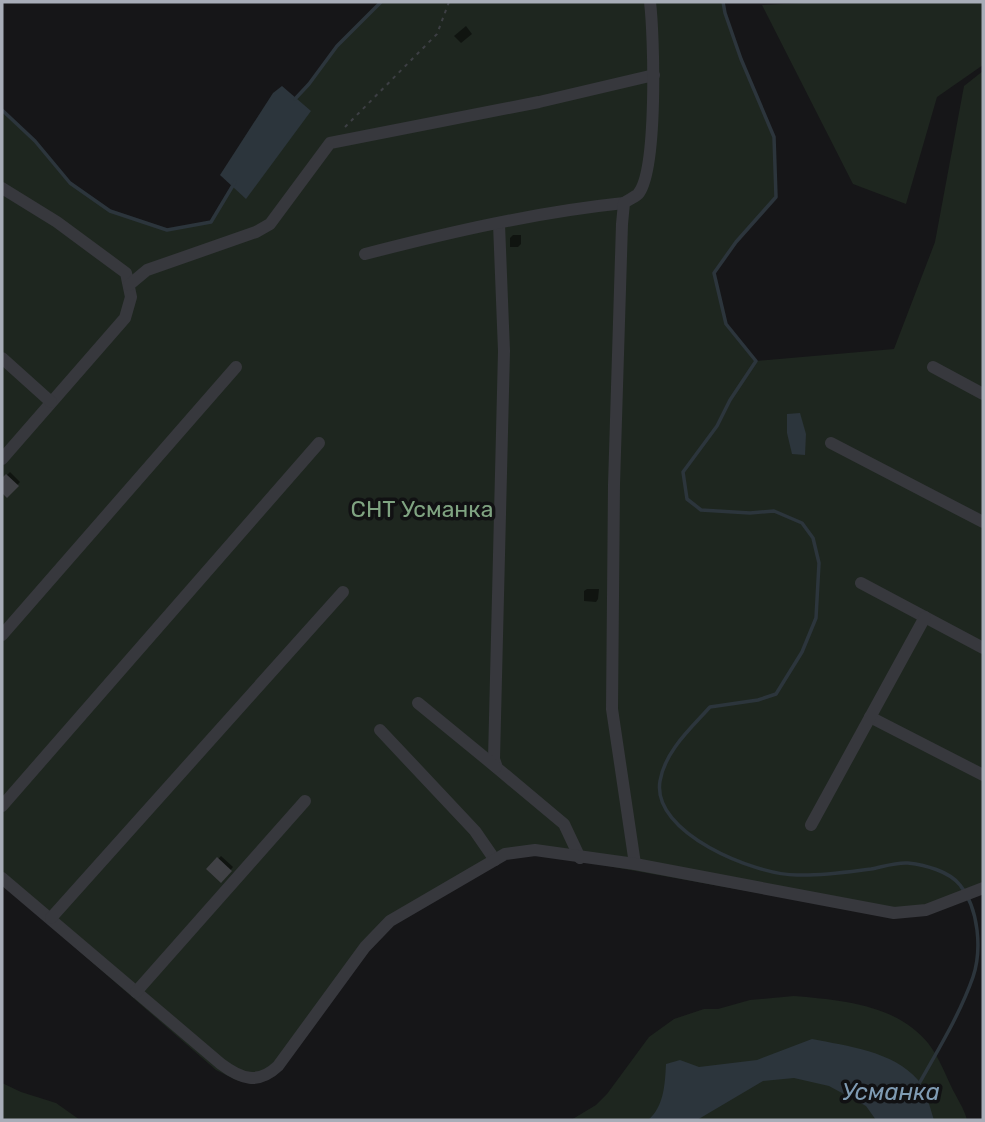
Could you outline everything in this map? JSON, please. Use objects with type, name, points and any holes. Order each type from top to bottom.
[{"type":"street","points":[[365,254],[443,234],[578,208],[624,203],[638,194],[646,174],[654,75],[650,2]]},
{"type":"street","points":[[129,285],[146,270],[257,232],[270,223],[330,143],[540,102],[654,75]]},
{"type":"street","points":[[2,188],[57,222],[127,273],[131,296],[125,318],[2,459]]},
{"type":"street","points":[[624,203],[614,485],[612,709],[635,864]]},
{"type":"street","points":[[497,768],[494,759],[504,363],[499,224]]},
{"type":"street","points":[[2,358],[51,402]]},
{"type":"street","points":[[2,635],[236,367]]},
{"type":"street","points":[[933,367],[983,394]]},
{"type":"street","points":[[2,806],[319,443]]},
{"type":"street","points":[[831,443],[983,522]]},
{"type":"street","points":[[861,583],[983,648]]},
{"type":"street","points":[[51,918],[343,592]]},
{"type":"street","points":[[811,825],[925,617]]},
{"type":"street","points":[[418,702],[564,824],[580,858]]},
{"type":"street","points":[[870,717],[983,775]]},
{"type":"street","points":[[380,730],[475,831],[495,859]]},
{"type":"street","points":[[136,992],[305,801]]},
{"type":"street","points":[[2,878],[230,1071],[257,1079],[268,1075],[278,1066],[365,947],[390,921],[505,854],[535,850],[635,864],[894,913],[926,910],[979,890]]},
{"type":"path","points":[[330,143],[437,34],[449,2]]},
{"type":"green space","name":"СНТ Усманка","points":[[381,2],[723,2],[741,59],[774,137],[776,197],[736,242],[714,273],[726,324],[756,361],[894,349],[935,242],[964,86],[983,71],[983,894],[893,917],[535,853],[506,857],[393,923],[369,950],[271,1078],[238,1081],[216,1070],[2,884],[2,110],[35,141],[70,183],[111,211],[167,230],[211,222],[248,163],[292,102],[337,46]]},
{"type":"green space","points":[[824,2],[983,2],[983,65],[937,97],[906,204],[853,184],[762,5]]},
{"type":"green space","points":[[794,996],[866,1006],[884,1012],[915,1030],[935,1053],[967,1120],[571,1120],[596,1105],[649,1037],[674,1019],[704,1009],[718,1009],[750,1000]]},
{"type":"green space","points":[[2,1083],[56,1103],[80,1120],[2,1120]]},
{"type":"water","points":[[282,86],[311,111],[246,199],[220,175],[273,93]]},
{"type":"water","points":[[800,413],[806,434],[805,455],[792,454],[787,433],[787,414]]},
{"type":"water","name":"Усманка","points":[[812,1039],[869,1051],[896,1062],[918,1080],[928,1099],[934,1120],[876,1120],[866,1106],[829,1086],[794,1078],[763,1081],[697,1120],[648,1120],[660,1102],[666,1064],[680,1060],[699,1067],[757,1060]]},
{"type":"building","points":[[6,474],[19,486],[7,498],[2,493],[2,478]]},
{"type":"building","points":[[217,857],[232,871],[221,883],[206,869]]},
{"type":"waterway","points":[[295,99],[337,46],[381,2]]},
{"type":"waterway","points":[[723,2],[741,59],[774,137],[776,197],[736,242],[714,273],[726,324],[756,361],[730,400],[717,426],[683,472],[687,499],[701,510],[750,513],[774,511],[802,523],[813,538],[819,563],[816,618],[802,652],[776,694],[758,700],[710,707],[687,732],[673,750],[663,770],[660,781],[662,800],[672,818],[688,834],[709,848],[757,868],[779,873],[815,875],[908,863],[943,872],[960,885],[975,918],[978,942],[976,966],[956,1018],[920,1082]]},
{"type":"waterway","points":[[2,110],[35,141],[70,183],[110,211],[167,230],[211,222],[235,182]]}]
